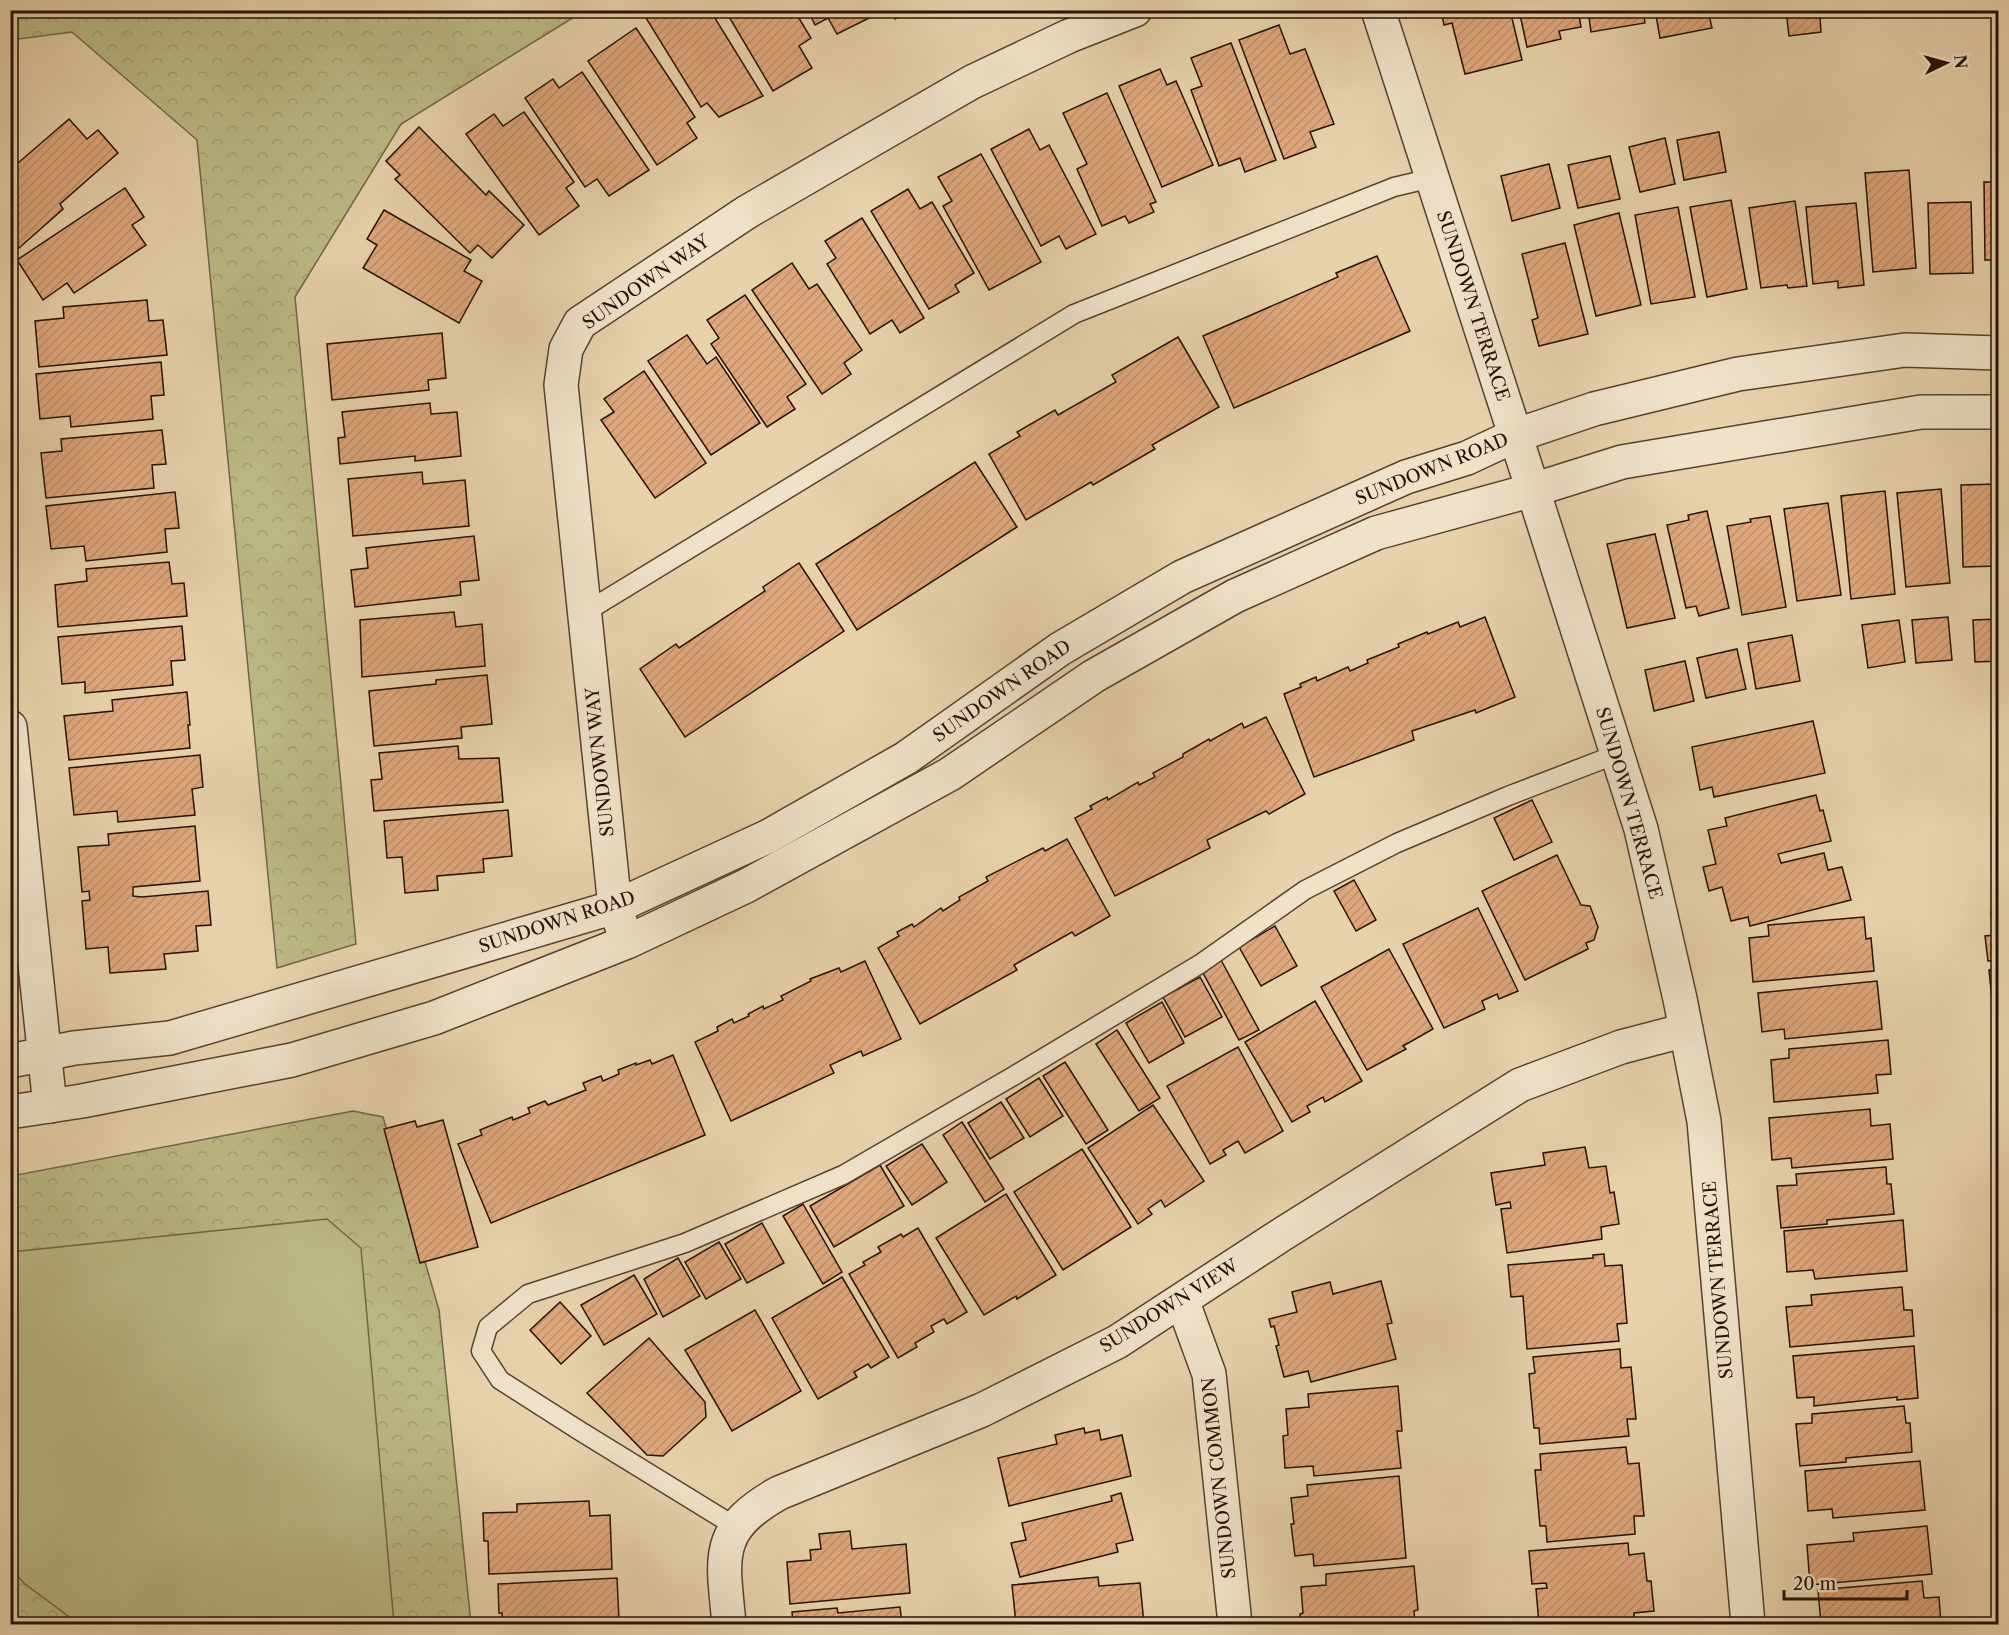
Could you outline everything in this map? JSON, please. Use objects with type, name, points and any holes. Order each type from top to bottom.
[{"type":"street","name":"SUNDOWN WAY","points":[[627,942],[615,907],[561,385],[566,349],[580,323],[747,212],[972,82],[1069,36],[1135,10]]},
{"type":"street","name":"SUNDOWN TERRACE","points":[[1378,10],[1641,829],[1704,1121],[1748,1624]]},
{"type":"street","name":"SUNDOWN ROAD","points":[[10,1060],[170,1038],[615,907],[769,836],[906,758],[1060,650],[1182,577],[1406,477],[1467,458],[1514,436],[1593,409],[1738,374],[1905,350],[1998,353]]},
{"type":"street","points":[[10,1112],[222,1074],[320,1053],[434,1018],[627,942],[746,886],[950,774],[1094,676],[1235,596],[1376,533],[1533,490],[1622,462],[1921,412],[1998,412]]},
{"type":"street","points":[[10,727],[50,1106]]},
{"type":"street","name":"SUNDOWN VIEW","points":[[729,1624],[724,1566],[729,1539],[736,1527],[755,1507],[779,1493],[982,1410],[1117,1342],[1281,1234],[1521,1085],[1621,1047],[1686,1030]]},
{"type":"street","name":"SUNDOWN COMMON","points":[[1182,1300],[1209,1374],[1235,1624]]},
{"type":"lane","points":[[584,613],[1074,314],[1394,187],[1432,178]]},
{"type":"lane","points":[[736,1527],[500,1380],[481,1351],[488,1327],[528,1294],[685,1243],[843,1175],[1200,964],[1305,890],[1397,843],[1508,796],[1617,754]]},
{"type":"green space","points":[[10,11],[584,11],[401,124],[295,297],[356,944],[277,968],[197,140],[72,32],[11,40]]},
{"type":"green space","points":[[353,1111],[383,1117],[439,1310],[471,1624],[11,1624],[11,1176]]},
{"type":"green space","points":[[327,1219],[361,1248],[394,1624],[79,1624],[25,1584],[11,1569],[11,1252]]},
{"type":"building","points":[[657,10],[710,10],[763,96],[719,117],[707,103],[701,107],[646,18]]},
{"type":"building","points":[[725,10],[794,10],[811,38],[799,46],[812,68],[773,91]]},
{"type":"building","points":[[808,10],[878,10],[879,13],[837,34],[828,18],[815,25]]},
{"type":"building","points":[[891,10],[910,10],[895,19]]},
{"type":"building","points":[[1441,10],[1510,10],[1522,60],[1465,74],[1452,23],[1444,25]]},
{"type":"building","points":[[1519,10],[1578,10],[1581,27],[1559,31],[1561,39],[1527,47]]},
{"type":"building","points":[[1588,10],[1643,10],[1645,23],[1591,32]]},
{"type":"building","points":[[1655,10],[1708,10],[1712,28],[1660,38]]},
{"type":"building","points":[[1786,10],[1841,10],[1842,15],[1820,18],[1821,32],[1789,36]]},
{"type":"building","points":[[1279,25],[1290,54],[1305,49],[1334,124],[1310,132],[1316,147],[1284,159],[1239,40]]},
{"type":"building","points":[[636,28],[695,117],[687,123],[697,138],[657,165],[588,61]]},
{"type":"building","points":[[1231,43],[1276,160],[1245,172],[1240,158],[1219,166],[1191,90],[1202,86],[1191,58]]},
{"type":"building","points":[[1160,69],[1167,85],[1176,81],[1213,165],[1162,187],[1119,86]]},
{"type":"building","points":[[582,72],[649,170],[609,196],[597,179],[585,187],[525,98],[553,79],[559,88]]},
{"type":"building","points":[[1107,93],[1156,202],[1150,204],[1154,212],[1129,223],[1125,216],[1102,226],[1077,169],[1087,164],[1063,113]]},
{"type":"building","points":[[524,112],[574,182],[566,188],[579,206],[539,235],[466,134],[494,114],[503,126]]},
{"type":"building","points":[[69,119],[87,139],[98,130],[118,153],[60,204],[63,209],[19,248],[10,238],[10,188],[17,183],[10,176],[10,170]]},
{"type":"building","points":[[419,127],[486,195],[489,191],[524,225],[492,258],[478,245],[470,253],[395,179],[400,175],[386,161]]},
{"type":"building","points":[[1029,129],[1040,150],[1049,145],[1096,234],[1066,249],[1059,236],[1041,246],[991,149]]},
{"type":"building","points":[[1719,132],[1726,172],[1684,180],[1677,140]]},
{"type":"building","points":[[1665,138],[1675,184],[1640,192],[1629,147]]},
{"type":"building","points":[[981,154],[1041,262],[989,290],[943,206],[952,201],[938,177]]},
{"type":"building","points":[[1610,156],[1620,199],[1578,208],[1568,165]]},
{"type":"building","points":[[1549,164],[1560,208],[1512,221],[1501,176]]},
{"type":"building","points":[[1909,170],[1916,268],[1873,272],[1865,173]]},
{"type":"building","points":[[1984,182],[1998,182],[1998,260],[1985,260]]},
{"type":"building","points":[[125,188],[144,217],[132,225],[146,245],[74,293],[67,283],[43,300],[17,260]]},
{"type":"building","points":[[908,189],[920,209],[932,202],[974,273],[955,285],[959,292],[929,309],[871,211]]},
{"type":"building","points":[[1731,200],[1747,289],[1707,297],[1690,207]]},
{"type":"building","points":[[1795,201],[1807,286],[1788,288],[1787,285],[1761,288],[1749,208]]},
{"type":"building","points":[[1971,202],[1973,273],[1930,274],[1928,203]]},
{"type":"building","points":[[1856,203],[1864,285],[1838,288],[1838,281],[1813,284],[1806,207]]},
{"type":"building","points":[[1678,207],[1695,297],[1651,304],[1635,215]]},
{"type":"building","points":[[384,210],[471,260],[464,271],[482,281],[459,323],[363,268],[377,245],[367,239]]},
{"type":"building","points":[[1619,213],[1641,305],[1596,316],[1574,225]]},
{"type":"building","points":[[862,218],[924,318],[900,333],[892,320],[870,334],[827,264],[836,258],[825,241]]},
{"type":"building","points":[[1565,243],[1588,334],[1539,346],[1532,320],[1538,318],[1522,254]]},
{"type":"building","points":[[1377,256],[1410,331],[1234,408],[1203,336],[1338,277],[1336,273]]},
{"type":"building","points":[[792,263],[809,289],[817,284],[862,350],[844,363],[851,374],[822,394],[752,290]]},
{"type":"building","points":[[745,295],[806,384],[787,397],[795,409],[767,427],[711,344],[719,338],[707,320]]},
{"type":"building","points":[[147,300],[149,321],[163,320],[167,355],[39,367],[35,321],[64,318],[63,307]]},
{"type":"building","points":[[442,333],[446,378],[428,380],[429,390],[332,400],[327,344]]},
{"type":"building","points":[[687,335],[707,364],[716,357],[760,423],[711,455],[648,361]]},
{"type":"building","points":[[1178,337],[1219,407],[1152,445],[1155,449],[1093,485],[1091,482],[1026,520],[989,454],[1020,436],[1017,432],[1055,410],[1058,415],[1116,382],[1112,375]]},
{"type":"building","points":[[161,362],[164,395],[151,396],[153,419],[71,427],[70,416],[40,419],[36,374]]},
{"type":"building","points":[[644,371],[706,463],[655,498],[601,420],[614,412],[604,399]]},
{"type":"building","points":[[430,403],[431,414],[457,412],[461,456],[415,461],[415,456],[340,464],[338,438],[345,437],[342,412]]},
{"type":"building","points":[[162,430],[166,464],[152,465],[154,488],[46,498],[41,453],[62,451],[61,439]]},
{"type":"building","points":[[975,462],[1017,527],[857,630],[816,564]]},
{"type":"building","points":[[422,472],[423,484],[465,480],[469,526],[353,536],[348,479]]},
{"type":"building","points":[[1998,484],[1998,566],[1963,567],[1961,485]]},
{"type":"building","points":[[1941,489],[1950,583],[1906,587],[1897,493]]},
{"type":"building","points":[[1885,491],[1895,594],[1851,599],[1841,496]]},
{"type":"building","points":[[175,492],[179,528],[165,529],[167,552],[86,561],[84,546],[51,549],[46,506]]},
{"type":"building","points":[[1828,503],[1841,595],[1797,601],[1784,509]]},
{"type":"building","points":[[1707,511],[1729,608],[1699,616],[1696,606],[1686,608],[1667,525],[1689,520],[1688,515]]},
{"type":"building","points":[[1770,516],[1786,607],[1742,615],[1727,526]]},
{"type":"building","points":[[1655,534],[1675,618],[1627,628],[1607,544]]},
{"type":"building","points":[[474,536],[479,580],[460,582],[461,595],[355,607],[351,570],[368,568],[366,548]]},
{"type":"building","points":[[169,562],[172,584],[184,583],[187,616],[58,627],[55,585],[87,581],[86,569]]},
{"type":"building","points":[[799,563],[844,631],[685,737],[640,669],[676,644],[679,648],[765,591],[763,587]]},
{"type":"building","points":[[454,612],[456,627],[482,624],[485,666],[362,677],[360,620]]},
{"type":"building","points":[[1485,617],[1515,697],[1476,713],[1475,710],[1412,731],[1414,740],[1314,777],[1284,694],[1316,677],[1317,681],[1348,667],[1350,671],[1368,663],[1367,660],[1399,647],[1398,644],[1427,632],[1428,634],[1458,622],[1460,627]]},
{"type":"building","points":[[1948,617],[1952,660],[1916,663],[1912,620]]},
{"type":"building","points":[[1998,619],[1998,661],[1975,662],[1973,620]]},
{"type":"building","points":[[1899,620],[1905,662],[1868,668],[1862,625]]},
{"type":"building","points":[[182,626],[185,660],[171,661],[173,685],[85,693],[85,682],[62,684],[58,637]]},
{"type":"building","points":[[1792,635],[1800,681],[1756,689],[1748,643]]},
{"type":"building","points":[[1737,649],[1746,689],[1706,698],[1697,658]]},
{"type":"building","points":[[1685,661],[1694,701],[1654,711],[1645,670]]},
{"type":"building","points":[[487,675],[492,724],[461,727],[462,738],[374,746],[369,691],[436,684],[436,680]]},
{"type":"building","points":[[187,692],[190,748],[69,760],[64,716],[113,711],[112,700]]},
{"type":"building","points":[[1266,717],[1305,794],[1269,814],[1266,811],[1207,840],[1210,848],[1115,896],[1075,818],[1092,809],[1090,806],[1107,797],[1108,800],[1138,782],[1139,785],[1155,777],[1153,773],[1183,757],[1183,754],[1209,739],[1210,741],[1242,723],[1244,728]]},
{"type":"building","points":[[1813,721],[1825,773],[1714,797],[1712,787],[1700,790],[1692,747]]},
{"type":"building","points":[[458,746],[459,759],[499,758],[503,802],[374,811],[371,780],[382,779],[379,753]]},
{"type":"building","points":[[200,755],[203,787],[192,789],[195,815],[118,822],[117,811],[74,815],[69,768]]},
{"type":"building","points":[[1816,795],[1820,811],[1823,810],[1831,841],[1778,854],[1781,863],[1824,853],[1828,870],[1842,867],[1851,900],[1750,926],[1748,917],[1731,921],[1722,887],[1709,891],[1703,867],[1716,864],[1708,830],[1727,826],[1725,818]]},
{"type":"building","points":[[1532,800],[1552,842],[1514,860],[1494,818]]},
{"type":"building","points":[[508,810],[512,856],[483,859],[484,872],[437,876],[438,890],[405,893],[402,857],[387,858],[384,821]]},
{"type":"building","points":[[195,826],[200,881],[133,887],[133,896],[208,891],[211,925],[196,926],[198,951],[164,954],[166,969],[110,973],[108,947],[86,949],[82,901],[90,900],[89,891],[82,892],[78,847],[109,845],[108,834]]},
{"type":"building","points":[[1067,839],[1110,916],[1075,936],[1072,932],[1014,965],[1017,970],[920,1024],[878,948],[899,936],[897,932],[912,924],[914,927],[941,908],[943,911],[960,900],[959,897],[988,881],[986,877],[1043,848],[1045,851]]},
{"type":"building","points":[[1557,855],[1581,905],[1590,906],[1598,927],[1594,940],[1586,943],[1588,949],[1525,980],[1482,891]]},
{"type":"building","points":[[1354,880],[1376,920],[1356,931],[1334,891]]},
{"type":"building","points":[[1478,908],[1518,991],[1499,999],[1497,994],[1482,1001],[1485,1009],[1444,1028],[1403,944]]},
{"type":"building","points":[[1998,911],[1998,960],[1988,961],[1985,936],[1993,935],[1991,912]]},
{"type":"building","points":[[1864,917],[1866,939],[1871,938],[1874,971],[1753,982],[1749,938],[1769,936],[1768,925]]},
{"type":"building","points":[[1275,926],[1297,966],[1261,986],[1239,947]]},
{"type":"building","points":[[1389,949],[1433,1029],[1403,1046],[1406,1049],[1367,1070],[1321,987]]},
{"type":"building","points":[[1221,960],[1259,1030],[1239,1040],[1202,971]]},
{"type":"building","points":[[865,961],[901,1039],[863,1056],[861,1051],[830,1065],[834,1073],[731,1121],[695,1042],[718,1031],[717,1027],[732,1019],[734,1023],[763,1006],[764,1009],[783,1000],[781,996],[811,981],[810,979],[839,968],[841,972]]},
{"type":"building","points":[[1989,970],[1998,970],[1998,1020],[1994,1021]]},
{"type":"building","points":[[1200,977],[1222,1017],[1185,1037],[1163,997]]},
{"type":"building","points":[[1877,981],[1882,1029],[1785,1039],[1784,1029],[1762,1032],[1758,993]]},
{"type":"building","points":[[1315,1001],[1362,1081],[1325,1102],[1323,1097],[1307,1106],[1310,1112],[1292,1122],[1245,1042]]},
{"type":"building","points":[[1162,1002],[1184,1043],[1149,1063],[1126,1023]]},
{"type":"building","points":[[1117,1030],[1160,1098],[1139,1111],[1096,1044]]},
{"type":"building","points":[[1888,1040],[1891,1074],[1876,1075],[1878,1093],[1774,1102],[1771,1060],[1789,1058],[1789,1049]]},
{"type":"building","points":[[1238,1047],[1283,1131],[1245,1153],[1238,1141],[1223,1150],[1226,1155],[1210,1164],[1167,1086]]},
{"type":"building","points":[[673,1055],[705,1135],[491,1223],[458,1144],[482,1135],[480,1130],[512,1117],[513,1120],[530,1113],[528,1108],[545,1101],[548,1105],[586,1090],[583,1083],[601,1076],[603,1081],[619,1074],[618,1070],[636,1063],[636,1065],[650,1060],[652,1064]]},
{"type":"building","points":[[1065,1062],[1108,1130],[1086,1144],[1043,1076]]},
{"type":"building","points":[[1039,1078],[1063,1116],[1030,1137],[1006,1099]]},
{"type":"building","points":[[1001,1102],[1024,1138],[990,1159],[968,1123]]},
{"type":"building","points":[[1153,1105],[1204,1181],[1165,1207],[1161,1200],[1148,1209],[1152,1214],[1138,1224],[1088,1148]]},
{"type":"building","points":[[1870,1109],[1871,1126],[1890,1124],[1893,1159],[1792,1168],[1791,1158],[1772,1160],[1769,1118]]},
{"type":"building","points":[[443,1120],[478,1247],[420,1263],[384,1129],[415,1121],[417,1127]]},
{"type":"building","points":[[962,1122],[1004,1189],[985,1202],[943,1135]]},
{"type":"building","points":[[922,1144],[947,1182],[912,1205],[886,1166]]},
{"type":"building","points":[[1585,1147],[1589,1168],[1606,1166],[1610,1193],[1614,1192],[1619,1224],[1601,1227],[1602,1239],[1507,1253],[1501,1209],[1511,1208],[1510,1202],[1496,1205],[1491,1173],[1545,1165],[1543,1153]]},
{"type":"building","points":[[1082,1149],[1131,1227],[1063,1270],[1014,1192]]},
{"type":"building","points":[[880,1165],[904,1206],[834,1247],[810,1206]]},
{"type":"building","points":[[1886,1167],[1887,1184],[1891,1184],[1894,1214],[1827,1220],[1827,1224],[1781,1228],[1777,1186],[1797,1185],[1796,1174]]},
{"type":"building","points":[[1006,1194],[1056,1275],[1017,1299],[1016,1296],[984,1315],[936,1238]]},
{"type":"building","points":[[803,1204],[842,1272],[823,1284],[783,1216]]},
{"type":"building","points":[[1903,1220],[1907,1271],[1815,1279],[1813,1270],[1787,1272],[1784,1231]]},
{"type":"building","points":[[762,1223],[784,1263],[747,1283],[725,1244]]},
{"type":"building","points":[[918,1228],[967,1312],[947,1324],[944,1319],[931,1326],[934,1332],[915,1343],[917,1347],[898,1358],[849,1274],[865,1265],[863,1262],[881,1252],[878,1247],[901,1234],[903,1237]]},
{"type":"building","points":[[719,1242],[741,1279],[706,1299],[685,1262]]},
{"type":"building","points":[[1604,1254],[1605,1266],[1622,1265],[1627,1323],[1617,1324],[1619,1341],[1527,1349],[1523,1296],[1511,1297],[1508,1265],[1593,1258],[1593,1255]]},
{"type":"building","points":[[678,1258],[700,1296],[663,1317],[644,1279]]},
{"type":"building","points":[[634,1275],[657,1314],[604,1345],[581,1305]]},
{"type":"building","points":[[842,1277],[889,1357],[871,1368],[868,1364],[854,1372],[857,1377],[818,1399],[772,1318]]},
{"type":"building","points":[[1381,1281],[1392,1323],[1387,1324],[1396,1359],[1311,1382],[1308,1371],[1284,1377],[1276,1346],[1279,1345],[1274,1326],[1271,1327],[1269,1319],[1297,1312],[1292,1292],[1330,1282],[1333,1294]]},
{"type":"building","points":[[1902,1287],[1904,1310],[1912,1310],[1914,1336],[1790,1347],[1786,1307],[1812,1305],[1811,1295]]},
{"type":"building","points":[[560,1302],[591,1336],[561,1364],[530,1330]]},
{"type":"building","points":[[755,1310],[801,1391],[732,1431],[685,1350]]},
{"type":"building","points":[[649,1338],[705,1402],[706,1417],[663,1456],[647,1455],[587,1393]]},
{"type":"building","points":[[1914,1346],[1918,1398],[1897,1400],[1897,1397],[1814,1406],[1814,1397],[1797,1398],[1793,1356]]},
{"type":"building","points":[[1620,1349],[1621,1368],[1631,1367],[1636,1419],[1627,1419],[1629,1436],[1540,1444],[1539,1428],[1534,1428],[1529,1374],[1535,1373],[1533,1357]]},
{"type":"building","points":[[1398,1386],[1402,1431],[1397,1431],[1401,1468],[1314,1476],[1313,1466],[1285,1468],[1283,1436],[1288,1435],[1286,1409],[1309,1407],[1308,1394]]},
{"type":"building","points":[[1904,1406],[1906,1423],[1910,1423],[1912,1452],[1846,1458],[1846,1462],[1800,1466],[1796,1424],[1812,1423],[1812,1414]]},
{"type":"building","points":[[1084,1428],[1085,1433],[1099,1430],[1101,1440],[1122,1435],[1131,1476],[1009,1506],[998,1458],[1057,1444],[1055,1435]]},
{"type":"building","points":[[1626,1447],[1628,1464],[1639,1463],[1644,1516],[1634,1516],[1635,1534],[1547,1542],[1546,1526],[1540,1526],[1535,1470],[1541,1470],[1540,1454]]},
{"type":"building","points":[[1920,1461],[1925,1510],[1833,1518],[1832,1509],[1808,1511],[1805,1471]]},
{"type":"building","points":[[1399,1476],[1406,1558],[1314,1566],[1313,1554],[1295,1556],[1291,1498],[1308,1496],[1307,1485]]},
{"type":"building","points":[[1121,1493],[1133,1540],[1116,1544],[1118,1552],[1020,1577],[1011,1543],[1026,1540],[1022,1523],[1112,1501],[1111,1496]]},
{"type":"building","points":[[589,1501],[590,1516],[610,1515],[612,1569],[489,1574],[488,1541],[484,1541],[483,1513],[517,1512],[517,1504]]},
{"type":"building","points":[[1927,1526],[1932,1574],[1810,1585],[1807,1545],[1854,1541],[1853,1533]]},
{"type":"building","points":[[850,1531],[852,1549],[906,1544],[910,1593],[790,1604],[787,1562],[811,1560],[810,1550],[821,1549],[819,1534]]},
{"type":"building","points":[[1628,1543],[1629,1555],[1644,1553],[1647,1581],[1651,1581],[1654,1611],[1634,1613],[1635,1624],[1539,1624],[1536,1589],[1547,1588],[1546,1583],[1532,1584],[1529,1551]]},
{"type":"building","points":[[1414,1566],[1418,1610],[1414,1611],[1415,1624],[1301,1624],[1300,1614],[1303,1613],[1301,1587],[1326,1585],[1326,1574]]},
{"type":"building","points":[[1098,1577],[1099,1586],[1140,1583],[1144,1624],[1016,1624],[1012,1585]]},
{"type":"building","points":[[617,1578],[619,1620],[597,1621],[598,1624],[502,1624],[502,1613],[499,1613],[498,1584]]},
{"type":"building","points":[[1922,1581],[1924,1598],[1939,1597],[1941,1624],[1821,1624],[1818,1590]]},
{"type":"building","points":[[900,1607],[902,1624],[793,1624],[792,1612],[837,1608],[838,1613]]}]
